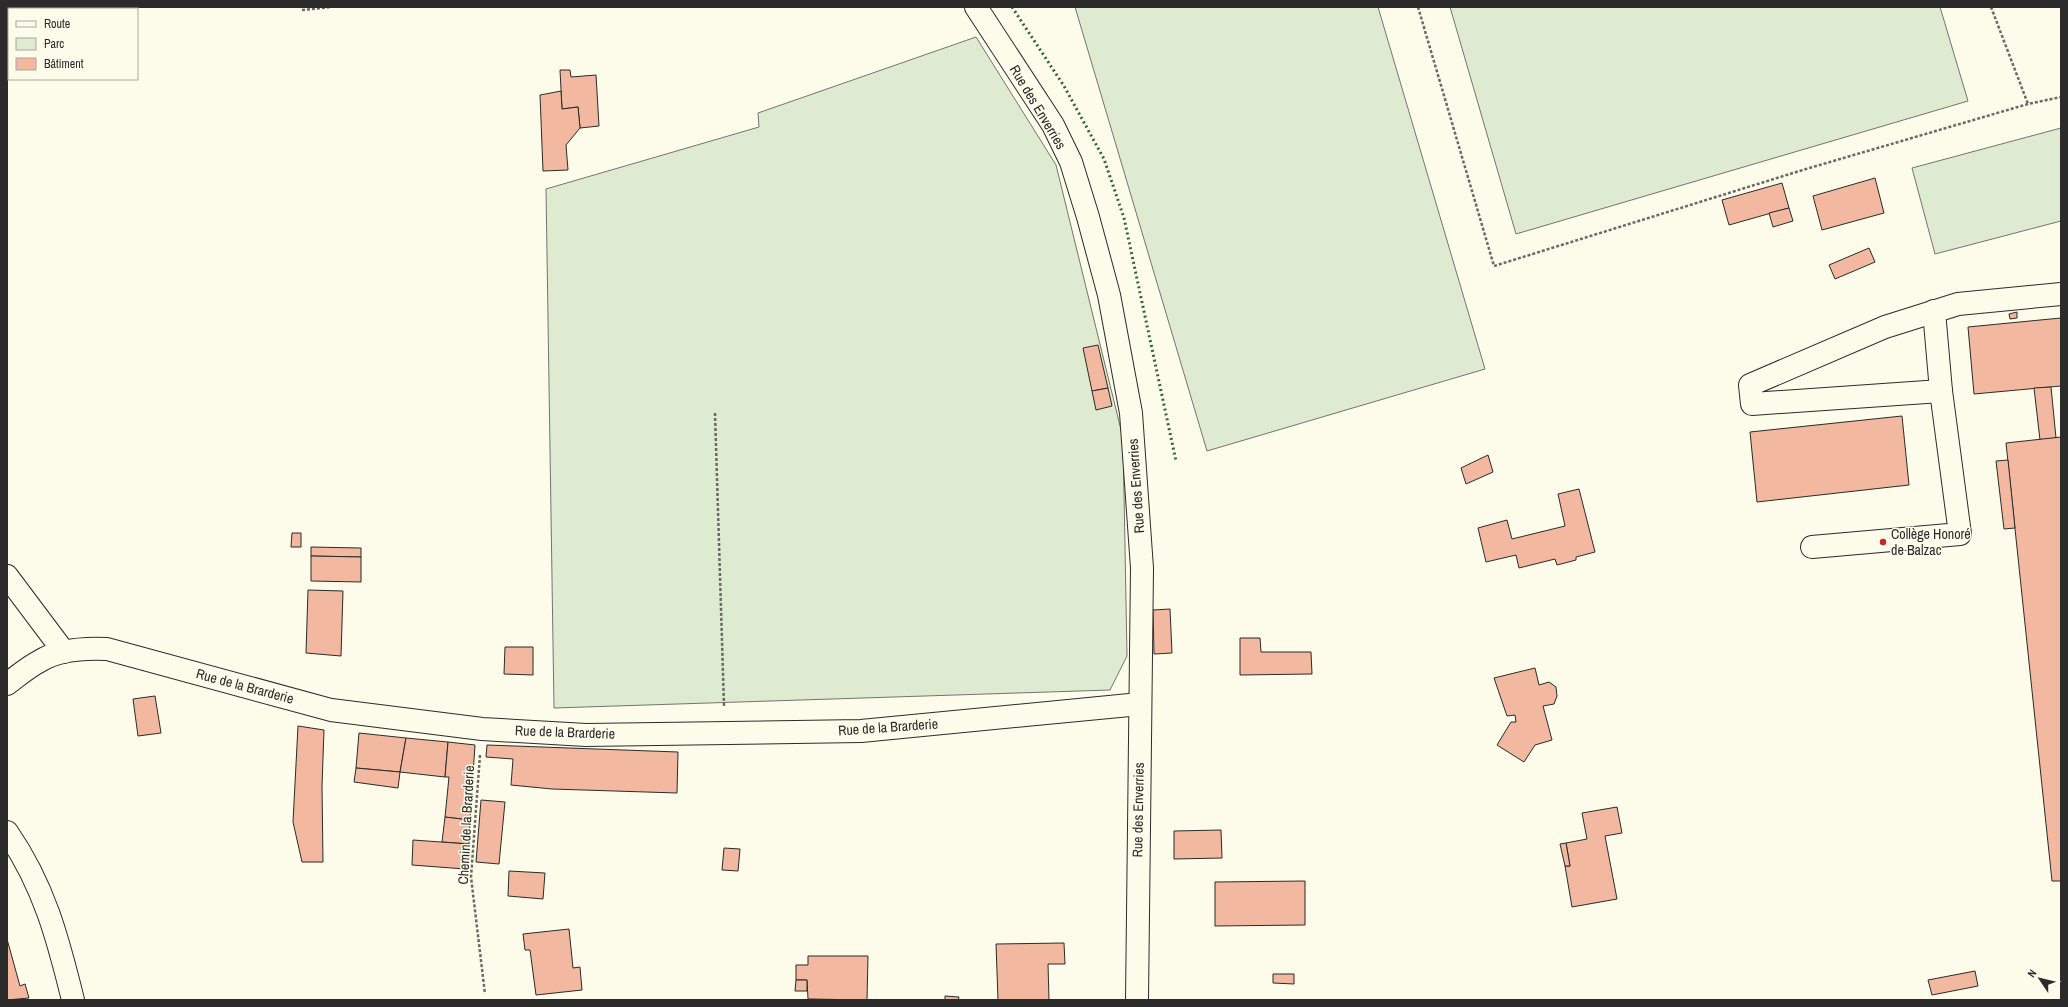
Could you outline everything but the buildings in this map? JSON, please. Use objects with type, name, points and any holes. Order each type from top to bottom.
[{"type":"street","name":"Rue des Enverries","points":[[976,7],[1053,125],[1071,162],[1109,294],[1131,413],[1142,568],[1137,1000]]},
{"type":"street","points":[[1941,391],[1752,404],[1750,385],[1885,327],[1934,311],[1958,304],[2061,294]]},
{"type":"street","points":[[1812,547],[1960,534],[1941,391],[1934,311]]},
{"type":"street","points":[[7,576],[64,652]]},
{"type":"street","name":"Rue de la Brarderie","points":[[7,684],[41,660],[64,652],[87,648],[106,649],[331,710],[482,729],[586,735],[861,731],[1140,704]]},
{"type":"street","points":[[7,832],[34,875],[46,905],[57,936],[73,1000]]},
{"type":"path","points":[[302,10],[331,7]]},
{"type":"path","points":[[1418,7],[1494,266],[1806,169],[2028,104],[2061,97]]},
{"type":"path","points":[[1991,7],[2028,104]]},
{"type":"path","points":[[715,413],[725,733]]},
{"type":"path","name":"Chemin de la Brarderie","points":[[482,729],[471,877],[485,994]]},
{"type":"green space","points":[[1075,7],[1378,7],[1485,369],[1207,451]]},
{"type":"green space","points":[[1450,7],[1940,7],[1968,101],[1516,234]]},
{"type":"green space","points":[[976,37],[1056,165],[1123,438],[1127,656],[1110,690],[554,708],[546,189],[759,127],[758,113]]},
{"type":"green space","points":[[2061,128],[2061,221],[1935,254],[1912,168]]},
{"type":"hedge","points":[[1012,7],[1064,86],[1104,159],[1124,218],[1176,461]]},
{"type":"place","name":"Collège Honoré de Balzac","points":[[1883,542]]}]
